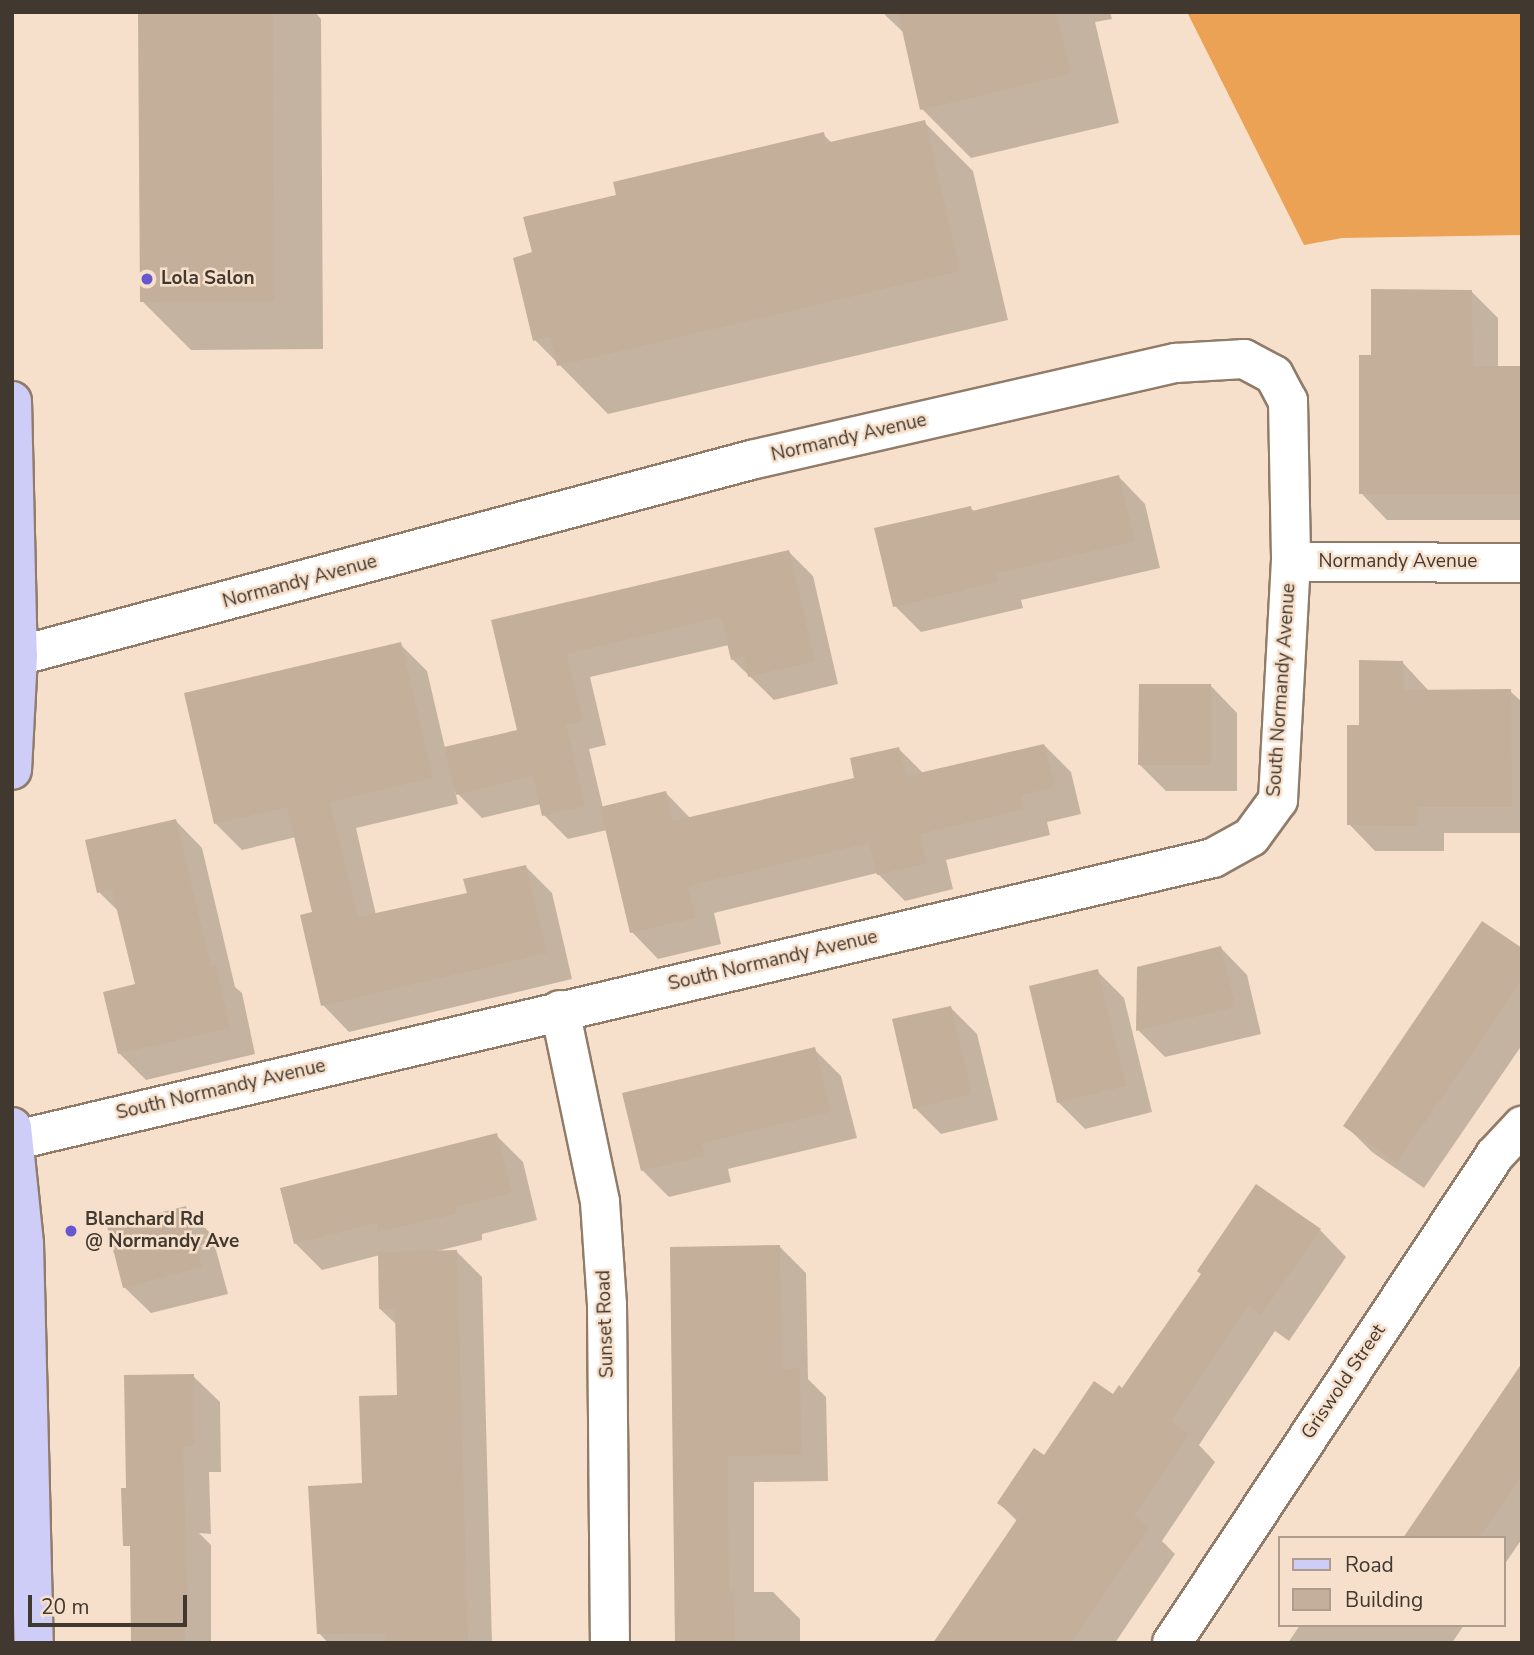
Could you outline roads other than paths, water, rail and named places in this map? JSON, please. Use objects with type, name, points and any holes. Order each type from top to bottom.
[{"type":"main road","points":[[12,401],[18,656],[12,770]]},
{"type":"main road","points":[[13,1136],[24,1244],[34,1643]]},
{"type":"street","name":"Normandy Avenue","points":[[18,656],[751,460],[1176,363],[1244,359],[1274,375],[1288,401],[1291,562],[1522,563]]},
{"type":"street","name":"South Normandy Avenue","points":[[13,1136],[1213,858],[1251,837],[1278,800],[1291,562]]},
{"type":"street","name":"Sunset Road","points":[[560,1010],[600,1202],[607,1305],[610,1643]]},
{"type":"street","name":"Griswold Street","points":[[1172,1643],[1495,1155],[1522,1126]]},
{"type":"place","name":"Lola Salon","points":[[147,279]]},
{"type":"place","name":"Blanchard Rd @ Normandy Ave","points":[[71,1231]]}]
